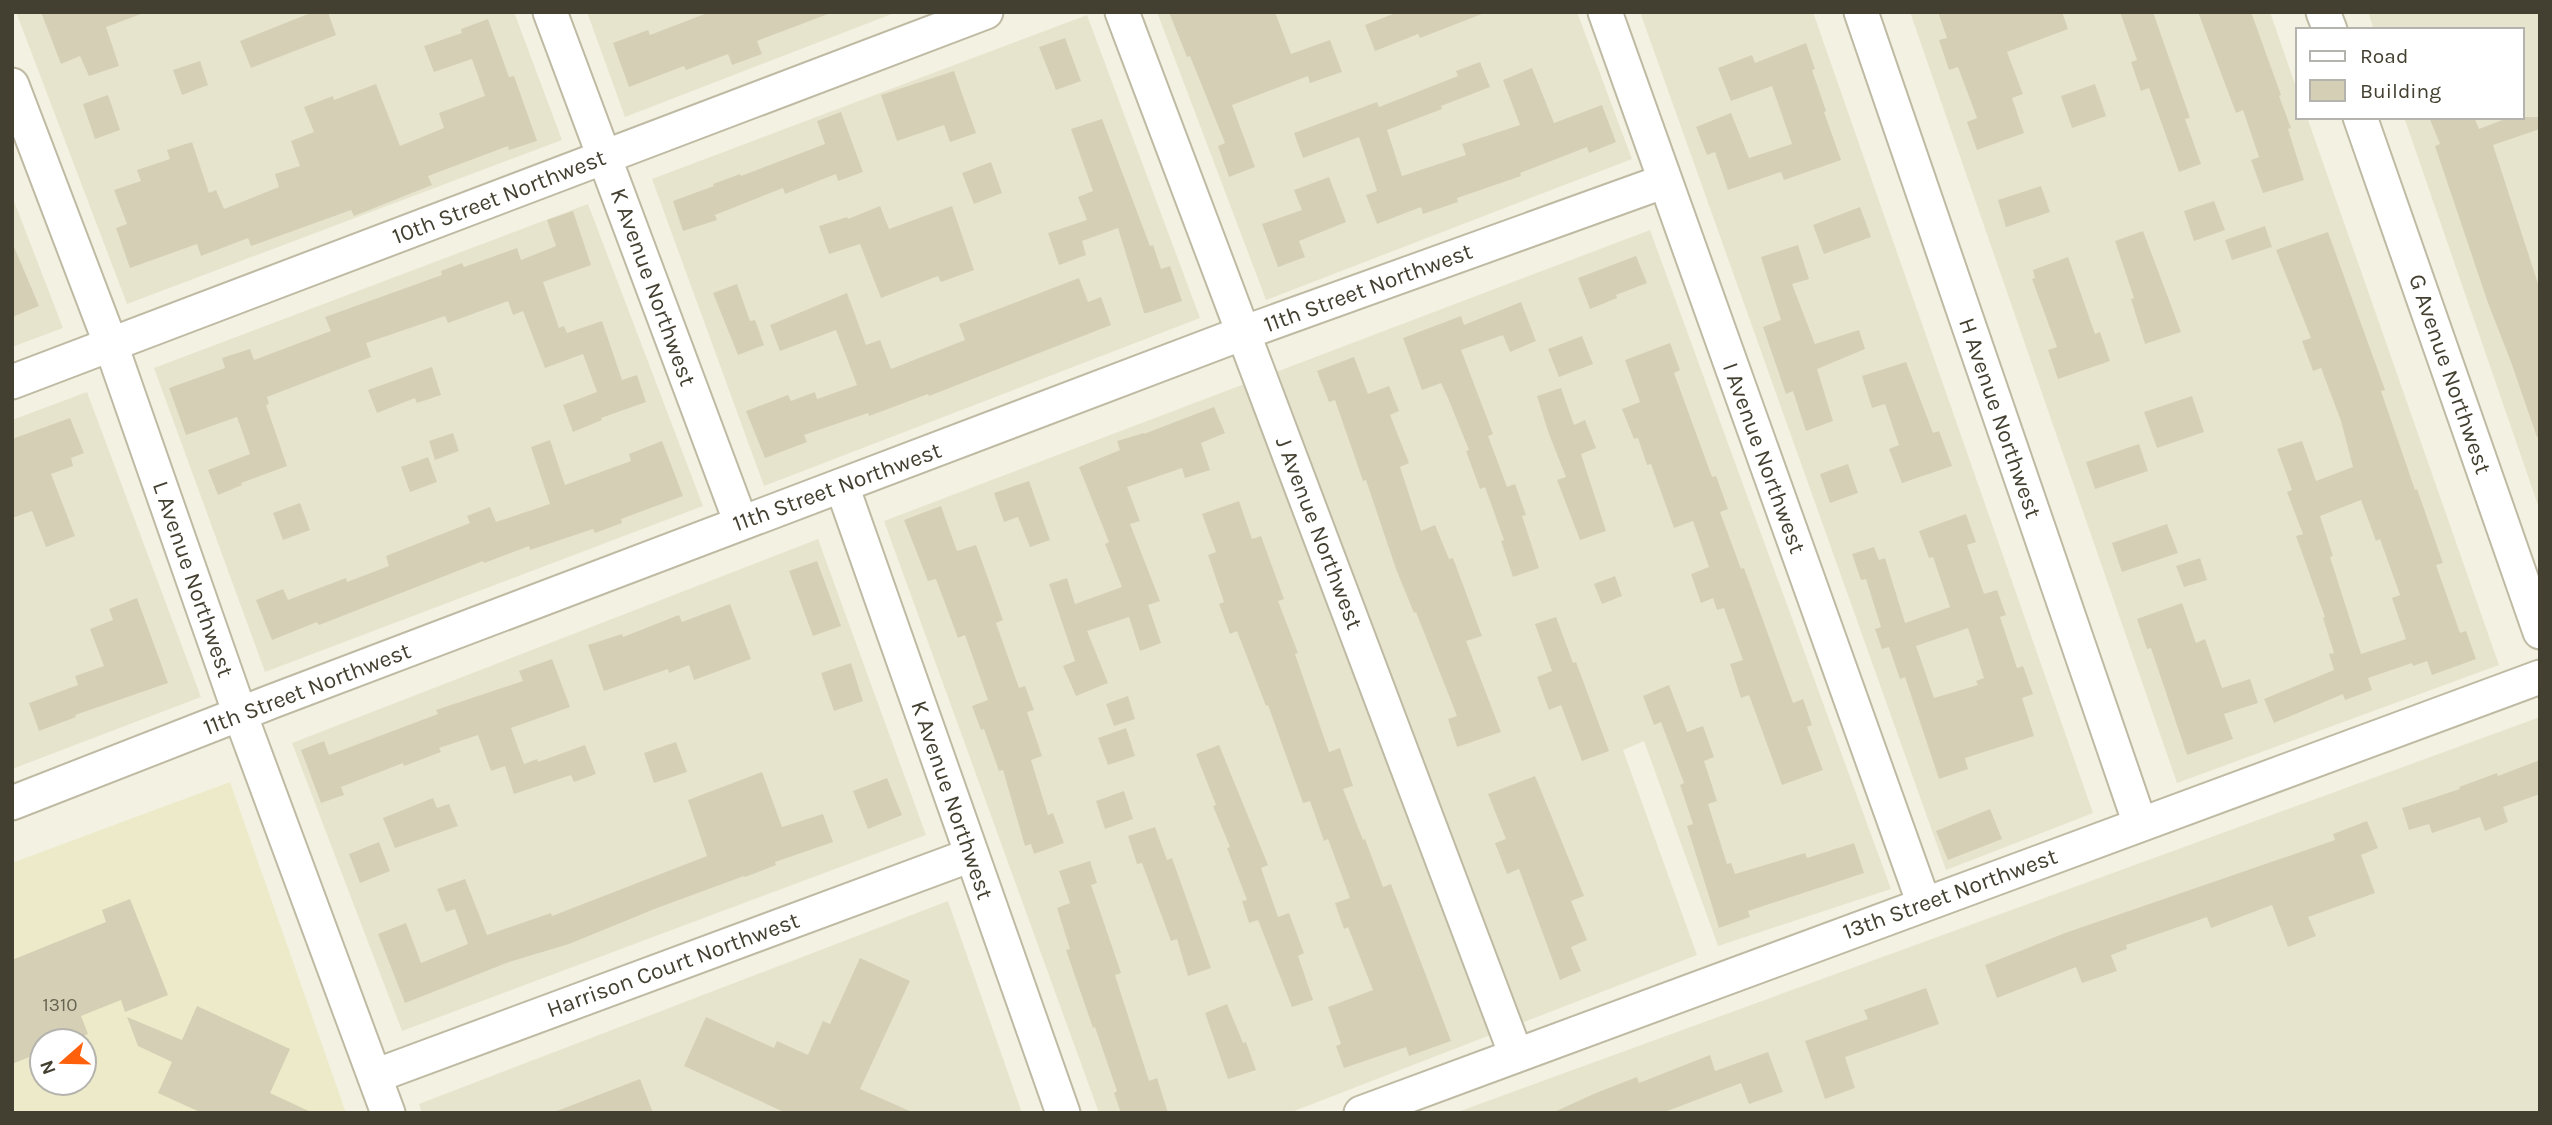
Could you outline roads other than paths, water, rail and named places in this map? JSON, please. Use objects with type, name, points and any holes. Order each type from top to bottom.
[{"type":"street","name":"K Avenue Northwest","points":[[550,12],[741,523]]},
{"type":"street","name":"10th Street Northwest","points":[[12,382],[986,12]]},
{"type":"street","name":"J Avenue Northwest","points":[[1122,12],[1516,1055]]},
{"type":"street","name":"I Avenue Northwest","points":[[1605,12],[1924,904]]},
{"type":"street","name":"H Avenue Northwest","points":[[1861,12],[2140,824]]},
{"type":"street","name":"L Avenue Northwest","points":[[12,85],[110,345],[240,714],[388,1113]]},
{"type":"street","name":"G Avenue Northwest","points":[[2361,119],[2540,632]]},
{"type":"street","name":"11th Street Northwest","points":[[12,803],[1243,332],[1665,181]]},
{"type":"street","name":"K Avenue Northwest","points":[[842,486],[1063,1113]]},
{"type":"street","name":"13th Street Northwest","points":[[1361,1113],[2540,677]]},
{"type":"street","name":"Harrison Court Northwest","points":[[375,1076],[971,855]]}]
